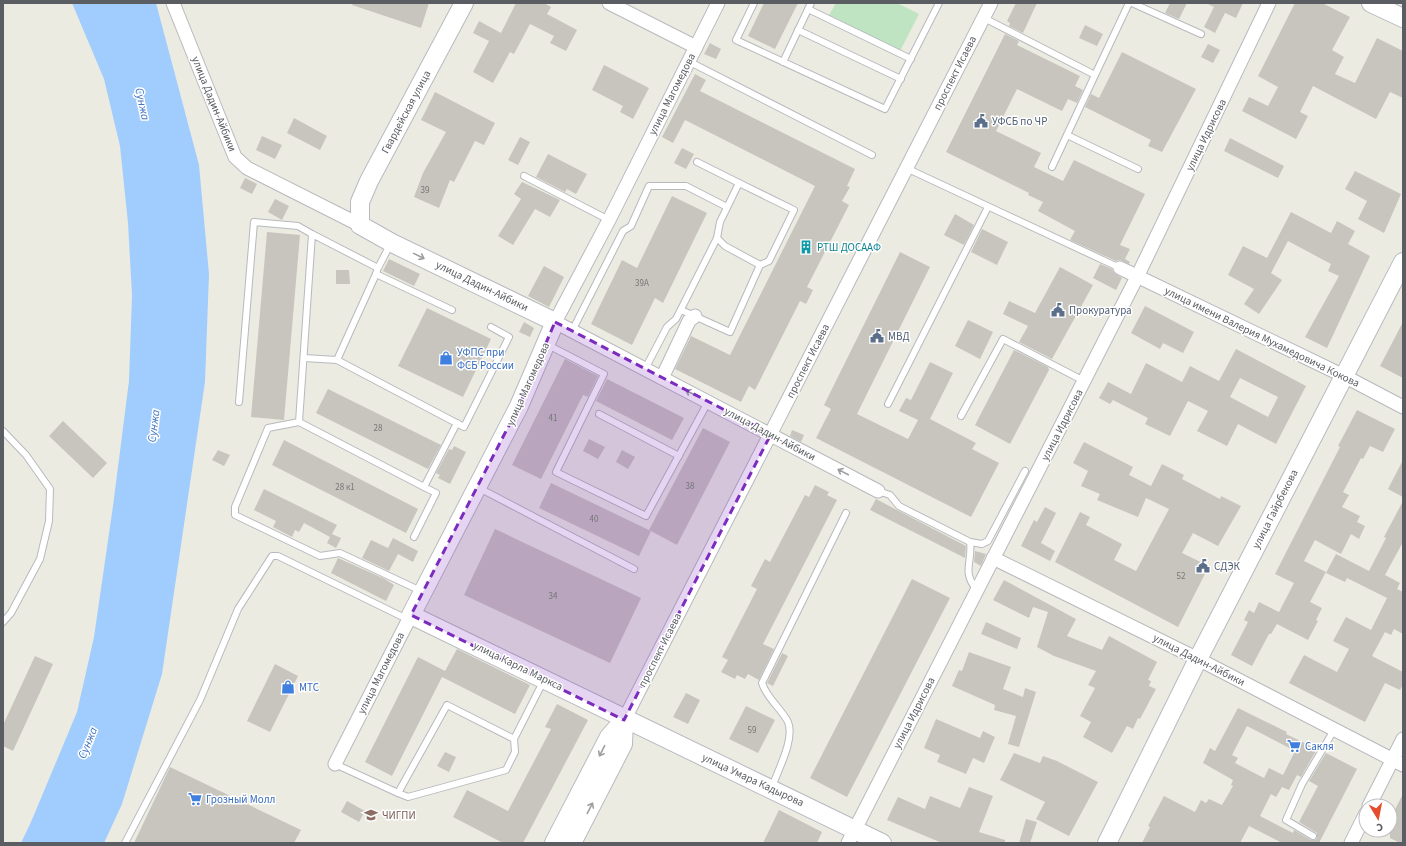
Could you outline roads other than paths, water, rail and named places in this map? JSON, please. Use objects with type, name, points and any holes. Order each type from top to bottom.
[{"type":"main road","name":"Гвардейская улица","points":[[360,224],[360,202],[369,181],[464,3]]},
{"type":"main road","points":[[1371,3],[1403,18]]},
{"type":"main road","name":"улица Дадин-Айбики","points":[[360,224],[392,243],[554,322]]},
{"type":"main road","name":"улица Гайрбекова","points":[[1107,843],[1198,659],[1403,262]]},
{"type":"main road","name":"улица Магомедова","points":[[410,617],[422,591],[520,406],[554,322]]},
{"type":"main road","name":"улица Карла Маркса","points":[[410,617],[545,678],[624,720]]},
{"type":"main road","points":[[554,843],[609,737],[624,720]]},
{"type":"main road","points":[[572,843],[623,744],[624,720]]},
{"type":"main road","name":"улица Умара Кадырова","points":[[624,720],[771,788],[851,836],[882,843]]},
{"type":"street","name":"улица Дадин-Айбики","points":[[173,3],[235,157],[247,168],[360,224]]},
{"type":"street","points":[[609,3],[696,47]]},
{"type":"street","name":"улица Магомедова","points":[[554,322],[609,220],[718,3]]},
{"type":"street","name":"проспект Исаева","points":[[624,720],[991,3]]},
{"type":"street","name":"улица Идрисова","points":[[851,836],[1137,277],[1269,3]]},
{"type":"street","name":"улица имени Валерия Мухамедовича Кокова","points":[[1120,268],[1344,376],[1403,407]]},
{"type":"street","points":[[662,378],[689,321],[695,316]]},
{"type":"street","name":"улица Дадин-Айбики","points":[[554,322],[878,491]]},
{"type":"street","name":"улица Дадин-Айбики","points":[[994,558],[1198,659],[1398,763]]},
{"type":"street","name":"улица Магомедова","points":[[335,764],[410,617]]},
{"type":"street","points":[[1375,798],[1398,763],[1403,739]]},
{"type":"street","points":[[1351,843],[1358,829]]},
{"type":"lane","points":[[754,3],[736,40],[885,109],[939,3]]},
{"type":"lane","points":[[783,62],[811,3]]},
{"type":"lane","points":[[1052,167],[1129,3]]},
{"type":"lane","points":[[1132,3],[1201,34]]},
{"type":"lane","points":[[808,9],[911,59]]},
{"type":"lane","points":[[984,18],[1095,75]]},
{"type":"lane","points":[[798,30],[901,79]]},
{"type":"lane","points":[[688,61],[872,155]]},
{"type":"lane","points":[[1067,135],[1138,169]]},
{"type":"lane","points":[[697,162],[794,210],[769,262],[760,265],[725,246],[717,238]]},
{"type":"lane","points":[[906,168],[1120,268]]},
{"type":"lane","points":[[524,176],[609,220]]},
{"type":"lane","points":[[645,369],[667,327],[676,319],[681,310],[717,238],[720,222],[739,183]]},
{"type":"lane","points":[[572,331],[623,231],[631,226],[649,186],[686,186],[727,207]]},
{"type":"lane","points":[[888,404],[988,207]]},
{"type":"lane","points":[[239,402],[254,222],[298,226],[378,268]]},
{"type":"lane","points":[[299,422],[312,234]]},
{"type":"lane","points":[[337,360],[378,268],[392,243]]},
{"type":"lane","points":[[681,310],[730,332],[760,265]]},
{"type":"lane","points":[[376,274],[452,310]]},
{"type":"lane","points":[[304,358],[337,360],[464,427],[509,337],[491,327]]},
{"type":"lane","points":[[961,416],[1003,339],[1084,381]]},
{"type":"lane","points":[[546,344],[604,374],[556,472],[646,516],[708,402]]},
{"type":"lane","points":[[599,414],[679,456]]},
{"type":"lane","points":[[414,537],[436,493],[299,422],[268,428],[235,507],[235,515],[320,556],[340,553],[422,591]]},
{"type":"lane","points":[[424,487],[457,423]]},
{"type":"lane","points":[[3,431],[26,455],[50,489],[49,521],[40,559],[11,612],[3,622]]},
{"type":"lane","points":[[878,491],[890,495],[899,506],[970,542],[982,544],[988,541],[1025,471]]},
{"type":"lane","points":[[477,487],[634,569]]},
{"type":"lane","points":[[771,788],[790,737],[788,722],[765,694],[762,683],[846,513]]},
{"type":"lane","points":[[970,542],[971,550],[967,566],[970,583],[977,590]]},
{"type":"lane","points":[[125,843],[200,700],[238,609],[272,556],[278,556],[410,617]]},
{"type":"lane","points":[[335,764],[408,797],[506,770],[515,752],[514,739],[545,678]]},
{"type":"lane","points":[[398,793],[447,705],[514,739]]},
{"type":"lane","points":[[1313,836],[1286,820],[1302,784],[1334,730]]},
{"type":"water","name":"Сунжа","points":[[72,3],[156,3],[199,165],[209,274],[205,382],[162,674],[122,804],[104,843],[21,843],[77,712],[94,637],[129,381],[132,295],[128,223],[120,146],[104,79]]},
{"type":"place","name":"УФСБ по ЧР","points":[[981,121]]},
{"type":"place","name":"РТШ ДОСААФ","points":[[806,247]]},
{"type":"place","name":"Прокуратура","points":[[1058,310]]},
{"type":"place","name":"МВД","points":[[877,336]]},
{"type":"place","name":"УФПС при ФСБ России","points":[[446,358]]},
{"type":"place","name":"СДЭК","points":[[1203,566]]},
{"type":"place","name":"МТС","points":[[288,687]]},
{"type":"place","name":"Сакля","points":[[1294,746]]},
{"type":"place","name":"Грозный Молл","points":[[195,799]]},
{"type":"place","name":"ЧИГПИ","points":[[371,815]]}]
